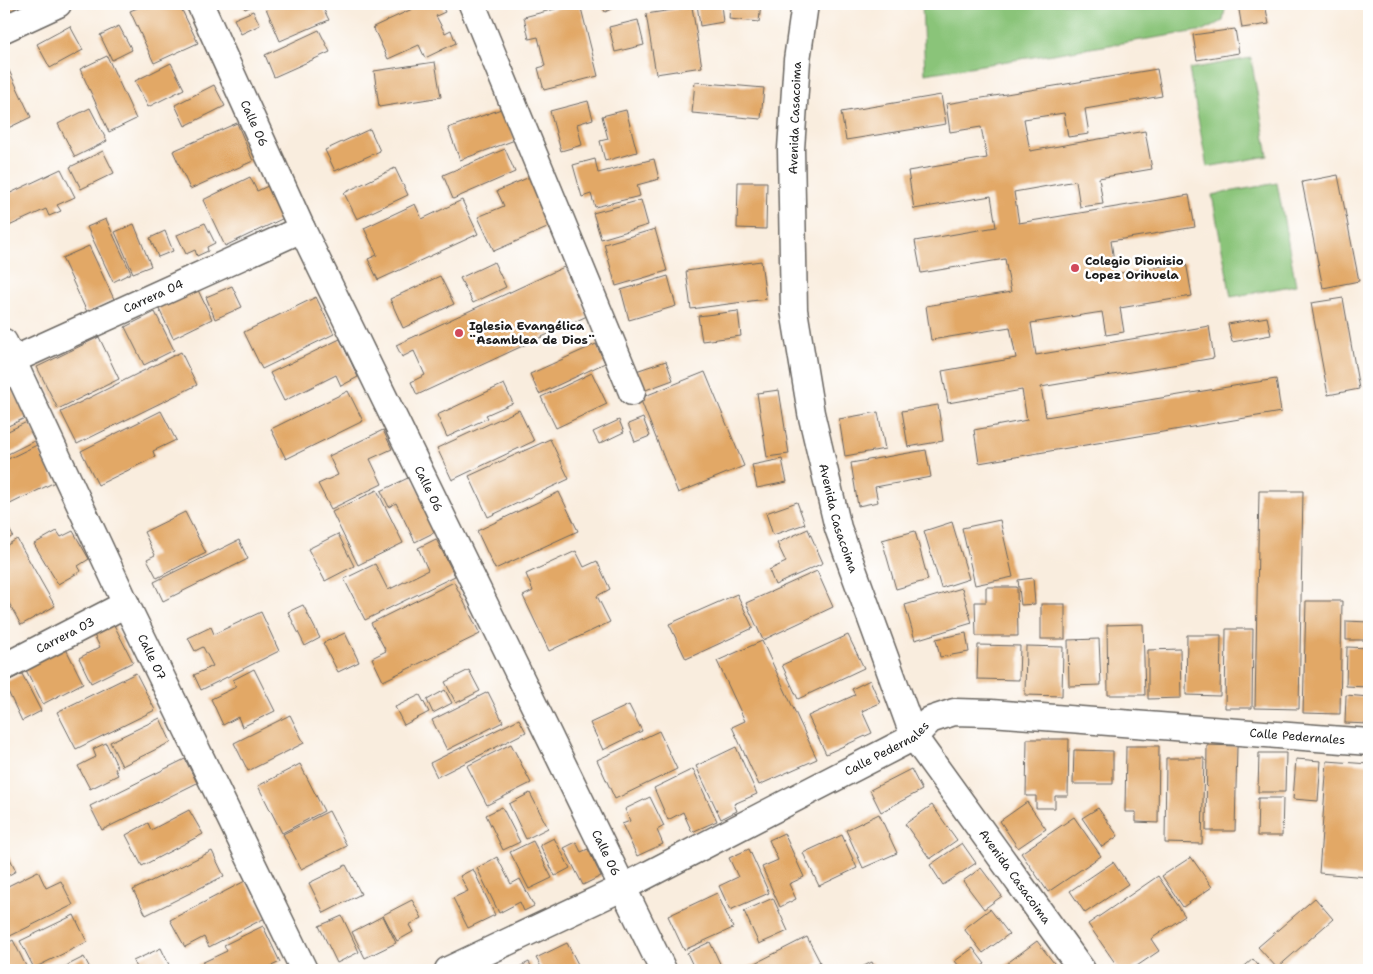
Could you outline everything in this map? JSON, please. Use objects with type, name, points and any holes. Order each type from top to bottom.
[{"type":"street","points":[[4,29],[58,4]]},
{"type":"street","name":"Calle 06","points":[[200,4],[302,229],[663,970]]},
{"type":"street","points":[[472,4],[632,392]]},
{"type":"street","name":"Avenida Casacoima","points":[[805,4],[796,60],[791,149],[794,310],[810,413],[838,528],[914,737],[1082,970]]},
{"type":"street","name":"Carrera 04","points":[[7,356],[302,229]]},
{"type":"street","name":"Calle 07","points":[[7,356],[304,970]]},
{"type":"street","name":"Carrera 03","points":[[4,667],[126,604]]},
{"type":"street","name":"Calle Pedernales","points":[[448,970],[624,887],[914,737],[930,720],[954,712],[991,713],[1369,742]]},
{"type":"green space","points":[[922,4],[1226,4],[1223,21],[1205,30],[925,74]]},
{"type":"green space","points":[[1251,58],[1268,156],[1207,167],[1189,69]]},
{"type":"green space","points":[[1277,183],[1296,285],[1231,297],[1212,195]]},
{"type":"building","points":[[18,4],[46,4],[12,23],[6,9]]},
{"type":"building","points":[[147,4],[179,4],[198,43],[154,63],[130,11]]},
{"type":"building","points":[[242,4],[257,4],[245,9]]},
{"type":"building","points":[[271,4],[321,4],[329,20],[280,41],[265,6]]},
{"type":"building","points":[[423,4],[441,4],[445,12],[436,16],[445,33],[451,30],[456,43],[425,58],[419,45],[388,59],[373,27]]},
{"type":"building","points":[[580,4],[598,76],[544,90],[538,68],[545,66],[538,37],[529,39],[524,17]]},
{"type":"building","points":[[601,4],[621,4],[605,12]]},
{"type":"building","points":[[697,4],[721,4],[723,22],[700,26]]},
{"type":"building","points":[[730,4],[761,4],[759,22],[729,19]]},
{"type":"building","points":[[1238,4],[1265,4],[1269,24],[1242,28]]},
{"type":"building","points":[[692,7],[702,67],[656,74],[646,14]]},
{"type":"building","points":[[253,11],[260,25],[241,34],[234,19]]},
{"type":"building","points":[[638,20],[644,45],[615,52],[609,27]]},
{"type":"building","points":[[70,26],[83,50],[50,68],[37,44]]},
{"type":"building","points":[[119,26],[132,50],[112,60],[100,35]]},
{"type":"building","points":[[1235,29],[1239,53],[1197,60],[1193,35]]},
{"type":"building","points":[[319,30],[330,52],[274,77],[265,55]]},
{"type":"building","points":[[107,56],[136,119],[109,132],[80,69]]},
{"type":"building","points":[[4,60],[31,117],[4,130]]},
{"type":"building","points":[[435,62],[441,97],[379,107],[374,71]]},
{"type":"building","points":[[171,63],[184,89],[148,107],[135,81]]},
{"type":"building","points":[[1157,69],[1162,96],[1085,109],[1089,134],[1068,137],[1064,113],[1024,119],[1030,151],[1145,131],[1152,169],[1099,178],[1103,204],[1080,207],[1076,181],[1014,192],[1019,223],[1189,195],[1195,227],[1111,241],[1116,274],[1186,262],[1192,296],[1120,308],[1124,332],[1106,335],[1102,312],[1031,323],[1036,355],[1209,326],[1214,358],[1041,387],[1046,417],[1276,379],[1281,412],[979,463],[974,430],[1027,420],[1022,390],[948,403],[942,371],[1016,358],[1010,327],[931,340],[926,306],[1011,292],[1005,259],[921,273],[915,241],[996,227],[991,196],[914,209],[908,171],[987,158],[981,127],[950,132],[946,104]]},
{"type":"building","points":[[695,82],[764,88],[761,119],[692,113]]},
{"type":"building","points":[[214,85],[225,106],[185,126],[175,105]]},
{"type":"building","points":[[941,95],[946,124],[846,140],[841,112]]},
{"type":"building","points":[[588,101],[593,119],[577,124],[582,145],[561,151],[550,111]]},
{"type":"building","points":[[90,108],[107,141],[75,157],[58,124]]},
{"type":"building","points":[[504,108],[515,140],[460,160],[448,128]]},
{"type":"building","points":[[626,110],[637,152],[605,161],[600,141],[608,139],[602,116]]},
{"type":"building","points":[[237,123],[253,161],[190,189],[173,151]]},
{"type":"building","points":[[370,129],[380,151],[335,171],[325,150]]},
{"type":"building","points":[[505,149],[515,172],[453,199],[443,175]]},
{"type":"building","points":[[103,151],[114,173],[81,189],[70,167]]},
{"type":"building","points":[[595,159],[598,173],[654,159],[659,179],[637,185],[640,196],[595,207],[591,194],[582,197],[573,165]]},
{"type":"building","points":[[395,168],[408,195],[357,219],[344,193]]},
{"type":"building","points":[[61,169],[75,197],[57,205],[61,211],[49,216],[46,209],[9,226],[4,215],[4,196]]},
{"type":"building","points":[[1338,175],[1359,281],[1323,288],[1302,182]]},
{"type":"building","points":[[532,176],[554,225],[494,251],[478,217],[504,206],[497,191]]},
{"type":"building","points":[[250,177],[257,191],[268,186],[284,218],[225,246],[203,200]]},
{"type":"building","points":[[738,182],[767,182],[766,229],[737,228]]},
{"type":"building","points":[[462,200],[478,234],[378,280],[368,259],[377,255],[364,228],[415,204],[422,219]]},
{"type":"building","points":[[641,200],[648,225],[601,239],[593,213]]},
{"type":"building","points":[[106,219],[131,273],[113,282],[87,227]]},
{"type":"building","points":[[205,223],[215,243],[207,247],[208,251],[197,256],[195,250],[186,254],[177,235]]},
{"type":"building","points":[[134,224],[151,266],[133,273],[115,232]]},
{"type":"building","points":[[655,229],[667,271],[616,286],[604,244]]},
{"type":"building","points":[[165,231],[173,251],[158,257],[150,238]]},
{"type":"building","points":[[89,246],[114,299],[87,312],[62,258]]},
{"type":"building","points":[[761,261],[766,299],[691,309],[686,271]]},
{"type":"building","points":[[494,262],[506,287],[473,303],[460,278]]},
{"type":"building","points":[[564,267],[587,316],[417,395],[411,382],[425,375],[414,351],[402,357],[396,345]]},
{"type":"building","points":[[440,276],[454,304],[403,328],[390,299]]},
{"type":"building","points":[[668,276],[676,306],[629,320],[621,290]]},
{"type":"building","points":[[196,286],[212,319],[173,338],[157,305]]},
{"type":"building","points":[[232,286],[242,307],[215,319],[206,297]]},
{"type":"building","points":[[316,297],[334,334],[262,369],[244,332]]},
{"type":"building","points":[[1343,298],[1359,389],[1328,395],[1311,303]]},
{"type":"building","points":[[738,311],[741,336],[702,341],[698,316]]},
{"type":"building","points":[[155,312],[174,350],[144,365],[125,327]]},
{"type":"building","points":[[1267,317],[1271,335],[1232,342],[1228,324]]},
{"type":"building","points":[[99,337],[119,379],[58,409],[37,367]]},
{"type":"building","points":[[340,339],[358,377],[341,386],[336,375],[284,401],[270,373]]},
{"type":"building","points":[[596,344],[605,363],[539,394],[530,374]]},
{"type":"building","points":[[181,352],[197,385],[77,444],[61,412]]},
{"type":"building","points":[[666,361],[673,380],[643,391],[636,371]]},
{"type":"building","points":[[705,372],[744,466],[678,493],[640,398]]},
{"type":"building","points":[[592,373],[607,404],[556,428],[541,397]]},
{"type":"building","points":[[7,376],[27,417],[4,428],[4,377]]},
{"type":"building","points":[[504,384],[513,403],[486,415],[488,418],[447,437],[437,415]]},
{"type":"building","points":[[779,390],[789,454],[767,457],[757,393]]},
{"type":"building","points":[[348,391],[363,421],[286,459],[271,429]]},
{"type":"building","points":[[938,405],[943,441],[908,447],[902,411]]},
{"type":"building","points":[[519,410],[534,441],[452,480],[437,448]]},
{"type":"building","points":[[161,411],[176,440],[153,451],[155,457],[98,485],[81,451]]},
{"type":"building","points":[[878,412],[885,449],[845,456],[839,419]]},
{"type":"building","points":[[643,418],[650,436],[635,442],[628,424]]},
{"type":"building","points":[[619,420],[624,432],[599,444],[593,432]]},
{"type":"building","points":[[29,421],[38,439],[4,456],[4,433]]},
{"type":"building","points":[[383,430],[392,449],[370,459],[382,484],[331,509],[318,484],[338,475],[329,456]]},
{"type":"building","points":[[550,439],[569,479],[488,517],[469,476]]},
{"type":"building","points":[[37,445],[55,482],[4,507],[4,461]]},
{"type":"building","points":[[926,450],[931,477],[875,487],[878,502],[858,506],[851,463]]},
{"type":"building","points":[[782,459],[787,482],[757,488],[752,465]]},
{"type":"building","points":[[412,476],[439,530],[415,542],[396,503],[389,507],[381,491]]},
{"type":"building","points":[[377,490],[403,543],[358,565],[332,512]]},
{"type":"building","points":[[1259,491],[1303,491],[1299,709],[1255,708]]},
{"type":"building","points":[[559,492],[578,531],[495,569],[477,531]]},
{"type":"building","points":[[797,502],[805,524],[773,535],[766,513]]},
{"type":"building","points":[[185,512],[206,553],[157,578],[147,559],[155,555],[144,532]]},
{"type":"building","points":[[4,520],[13,536],[4,542]]},
{"type":"building","points":[[1000,520],[1013,577],[975,585],[962,528]]},
{"type":"building","points":[[952,522],[969,579],[941,588],[924,531]]},
{"type":"building","points":[[808,529],[823,563],[775,585],[769,570],[786,562],[777,543]]},
{"type":"building","points":[[57,531],[61,537],[73,531],[89,559],[78,566],[81,571],[58,584],[34,544]]},
{"type":"building","points":[[915,531],[928,580],[896,589],[882,540]]},
{"type":"building","points":[[338,534],[354,566],[325,581],[308,549]]},
{"type":"building","points":[[17,539],[55,606],[21,625],[4,594],[4,547]]},
{"type":"building","points":[[436,539],[455,576],[365,620],[344,579],[375,564],[388,590],[428,570],[418,548]]},
{"type":"building","points":[[239,540],[248,559],[163,601],[154,582]]},
{"type":"building","points":[[576,551],[584,567],[597,561],[610,589],[597,596],[610,622],[549,651],[523,596],[533,591],[526,574]]},
{"type":"building","points":[[817,571],[833,607],[763,640],[746,603]]},
{"type":"building","points":[[1033,578],[1035,604],[1021,605],[1018,580]]},
{"type":"building","points":[[454,582],[480,634],[383,681],[372,658],[386,651],[371,623]]},
{"type":"building","points":[[986,587],[1017,587],[1018,636],[976,636],[975,602],[986,602]]},
{"type":"building","points":[[962,588],[972,623],[915,640],[905,605]]},
{"type":"building","points":[[737,594],[753,628],[686,659],[669,624]]},
{"type":"building","points":[[1306,601],[1342,601],[1340,714],[1303,713]]},
{"type":"building","points":[[1041,604],[1065,604],[1065,639],[1041,639]]},
{"type":"building","points":[[303,605],[320,638],[305,646],[288,612]]},
{"type":"building","points":[[261,612],[279,651],[201,690],[194,675],[213,666],[203,647],[195,651],[188,638],[211,627],[214,634]]},
{"type":"building","points":[[1346,621],[1369,622],[1369,640],[1346,640]]},
{"type":"building","points":[[113,623],[133,662],[91,683],[79,658],[100,647],[93,633]]},
{"type":"building","points":[[1143,624],[1145,695],[1108,695],[1107,625]]},
{"type":"building","points":[[1226,629],[1253,629],[1252,708],[1225,708]]},
{"type":"building","points":[[345,633],[359,662],[338,672],[323,643]]},
{"type":"building","points":[[966,633],[969,652],[940,657],[936,639]]},
{"type":"building","points":[[848,635],[864,668],[798,699],[782,665]]},
{"type":"building","points":[[1187,635],[1221,635],[1220,696],[1186,695]]},
{"type":"building","points":[[1099,639],[1101,685],[1069,686],[1068,640]]},
{"type":"building","points":[[762,641],[817,759],[759,785],[732,727],[745,721],[717,661]]},
{"type":"building","points":[[63,643],[83,683],[43,704],[23,664]]},
{"type":"building","points":[[978,645],[1020,646],[1019,680],[977,679]]},
{"type":"building","points":[[1026,646],[1063,647],[1062,696],[1025,695]]},
{"type":"building","points":[[1347,647],[1369,648],[1369,687],[1346,686]]},
{"type":"building","points":[[1180,649],[1181,698],[1148,699],[1148,650]]},
{"type":"building","points":[[254,669],[275,711],[242,727],[238,717],[223,725],[211,699],[236,687],[233,680]]},
{"type":"building","points":[[469,670],[480,691],[456,703],[445,682]]},
{"type":"building","points":[[136,673],[155,710],[76,749],[57,712]]},
{"type":"building","points":[[22,674],[41,711],[22,721],[4,683]]},
{"type":"building","points":[[870,680],[880,703],[862,711],[872,733],[826,754],[808,716],[855,695],[852,689]]},
{"type":"building","points":[[445,690],[452,703],[433,713],[427,700]]},
{"type":"building","points":[[488,692],[503,722],[447,750],[432,720]]},
{"type":"building","points":[[420,695],[429,712],[404,725],[395,707]]},
{"type":"building","points":[[1346,695],[1369,697],[1369,724],[1345,723]]},
{"type":"building","points":[[629,705],[642,731],[603,750],[590,723]]},
{"type":"building","points":[[290,715],[304,743],[248,771],[234,743]]},
{"type":"building","points":[[160,718],[171,742],[122,766],[110,742]]},
{"type":"building","points":[[519,719],[526,732],[437,777],[430,763]]},
{"type":"building","points":[[659,731],[677,769],[615,799],[597,760]]},
{"type":"building","points":[[1027,739],[1069,739],[1068,796],[1055,796],[1055,808],[1036,808],[1036,796],[1026,796]]},
{"type":"building","points":[[106,743],[118,768],[115,769],[118,775],[90,789],[78,766],[96,757],[93,749]]},
{"type":"building","points":[[511,744],[531,783],[487,805],[467,766]]},
{"type":"building","points":[[1207,745],[1237,746],[1235,831],[1206,831]]},
{"type":"building","points":[[1126,746],[1159,746],[1158,823],[1136,822],[1136,812],[1125,812]]},
{"type":"building","points":[[736,747],[757,794],[734,804],[737,811],[721,819],[696,766]]},
{"type":"building","points":[[1074,750],[1113,751],[1113,784],[1073,784]]},
{"type":"building","points":[[1259,753],[1286,753],[1285,792],[1258,792]]},
{"type":"building","points":[[1166,758],[1204,758],[1202,844],[1165,843]]},
{"type":"building","points":[[185,759],[197,783],[102,830],[90,806]]},
{"type":"building","points":[[1296,759],[1321,761],[1318,801],[1293,799]]},
{"type":"building","points":[[1327,761],[1369,764],[1367,877],[1319,873]]},
{"type":"building","points":[[300,764],[324,811],[282,833],[258,786]]},
{"type":"building","points":[[693,769],[717,821],[692,832],[683,812],[668,820],[654,788]]},
{"type":"building","points":[[911,769],[922,790],[881,812],[870,790]]},
{"type":"building","points":[[530,793],[548,828],[526,839],[509,804]]},
{"type":"building","points":[[650,797],[664,826],[657,830],[663,844],[637,856],[622,824],[630,821],[625,809]]},
{"type":"building","points":[[1258,798],[1283,798],[1282,836],[1257,836]]},
{"type":"building","points":[[1027,802],[1046,829],[1018,848],[1000,821]]},
{"type":"building","points":[[932,805],[957,840],[930,859],[905,824]]},
{"type":"building","points":[[502,807],[520,842],[503,850],[486,815]]},
{"type":"building","points":[[1098,808],[1118,836],[1102,847],[1082,818]]},
{"type":"building","points":[[189,810],[203,834],[142,866],[126,835],[148,823],[151,830]]},
{"type":"building","points":[[329,811],[347,846],[301,869],[283,834]]},
{"type":"building","points":[[879,814],[897,853],[863,868],[846,830]]},
{"type":"building","points":[[1074,817],[1101,856],[1048,892],[1021,853]]},
{"type":"building","points":[[784,833],[804,877],[789,884],[796,899],[780,907],[762,867],[778,860],[769,840]]},
{"type":"building","points":[[842,835],[857,868],[819,886],[803,853]]},
{"type":"building","points":[[554,838],[570,868],[555,876],[540,845]]},
{"type":"building","points":[[533,841],[552,878],[529,889],[510,852]]},
{"type":"building","points":[[576,842],[581,852],[588,849],[601,876],[583,885],[564,848]]},
{"type":"building","points":[[962,843],[976,863],[943,885],[930,865]]},
{"type":"building","points":[[4,846],[16,871],[4,878]]},
{"type":"building","points":[[749,849],[769,893],[730,910],[719,886],[738,877],[729,858]]},
{"type":"building","points":[[212,851],[224,876],[146,915],[133,890]]},
{"type":"building","points":[[497,857],[511,884],[520,879],[534,906],[524,911],[520,902],[499,913],[477,868]]},
{"type":"building","points":[[1191,857],[1212,887],[1183,907],[1162,876]]},
{"type":"building","points":[[1113,862],[1128,884],[1085,913],[1070,891]]},
{"type":"building","points":[[346,865],[361,894],[324,913],[309,883]]},
{"type":"building","points":[[981,868],[1002,896],[984,909],[963,881]]},
{"type":"building","points":[[473,869],[495,915],[468,928],[453,898],[468,891],[460,876]]},
{"type":"building","points":[[38,871],[46,888],[61,881],[73,905],[4,939],[4,888]]},
{"type":"building","points":[[1158,876],[1185,916],[1151,939],[1159,951],[1131,970],[1120,970],[1088,924]]},
{"type":"building","points":[[245,881],[265,918],[209,947],[204,937],[185,947],[170,920]]},
{"type":"building","points":[[717,893],[733,928],[684,950],[668,916]]},
{"type":"building","points":[[773,898],[788,931],[759,944],[744,911]]},
{"type":"building","points":[[1315,898],[1333,919],[1277,968],[1258,947]]},
{"type":"building","points":[[412,900],[422,918],[409,925],[413,932],[397,941],[383,915]]},
{"type":"building","points":[[990,909],[1009,934],[983,953],[964,929]]},
{"type":"building","points":[[74,915],[87,942],[34,968],[20,941]]},
{"type":"building","points":[[342,916],[359,952],[337,963],[319,926]]},
{"type":"building","points":[[383,916],[396,943],[365,958],[352,932]]},
{"type":"building","points":[[263,926],[280,962],[263,970],[197,970],[195,966],[227,951],[224,945]]},
{"type":"building","points":[[807,937],[820,962],[811,967],[813,970],[742,970]]},
{"type":"building","points":[[13,940],[28,970],[4,970],[4,945]]},
{"type":"building","points":[[1037,941],[1057,967],[1052,970],[998,970]]},
{"type":"building","points":[[710,942],[723,970],[695,970],[687,953]]},
{"type":"building","points":[[567,943],[581,970],[543,970],[536,958]]},
{"type":"building","points":[[161,948],[170,967],[164,970],[137,970],[133,961]]},
{"type":"building","points":[[973,948],[985,964],[976,970],[962,970],[955,961]]},
{"type":"building","points":[[84,957],[91,970],[58,970]]},
{"type":"building","points":[[1253,959],[1262,970],[1240,970]]},
{"type":"building","points":[[529,962],[533,970],[513,970]]},
{"type":"building","points":[[872,962],[876,970],[856,970]]},
{"type":"place","name":"Colegio Dionisio Lopez Orihuela","points":[[1075,268]]},
{"type":"place","name":"Iglesia Evangélica ¨Asamblea de Dios¨","points":[[459,333]]}]
